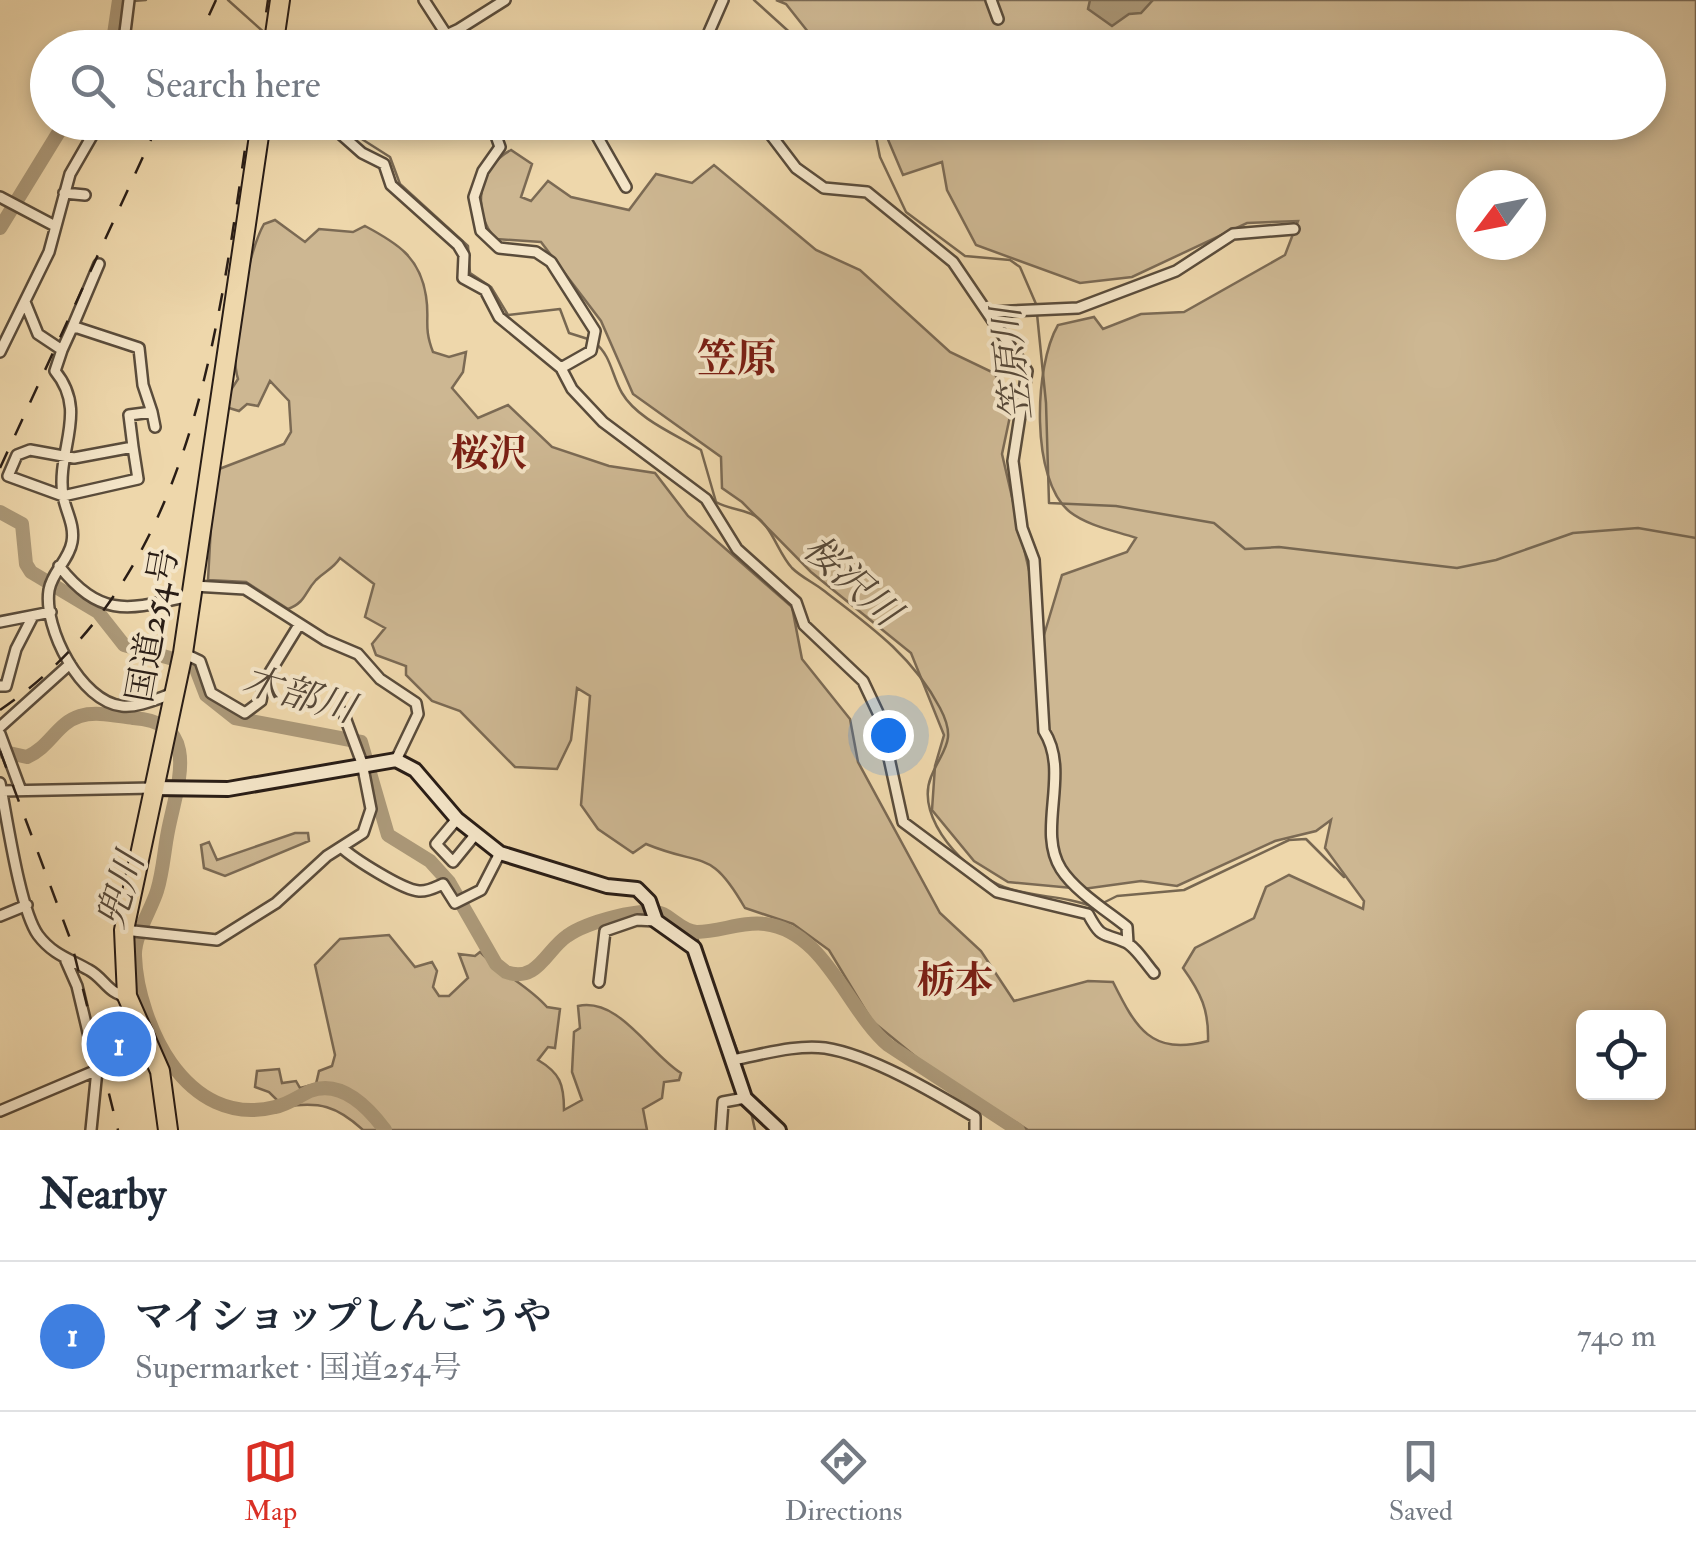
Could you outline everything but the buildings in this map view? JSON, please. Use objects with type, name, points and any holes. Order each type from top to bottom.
[{"type":"highway","points":[[276,30],[280,0]]},
{"type":"highway","name":"国道254号","points":[[168,1130],[160,1071],[127,996],[124,930],[183,653],[259,140]]},
{"type":"street","points":[[424,0],[445,30]]},
{"type":"street","points":[[455,30],[505,0]]},
{"type":"street","points":[[710,30],[724,0]]},
{"type":"street","points":[[991,0],[998,18]]},
{"type":"street","points":[[126,30],[130,2]]},
{"type":"street","points":[[0,352],[49,252],[70,174],[90,140]]},
{"type":"street","points":[[348,140],[384,164],[391,185],[463,250],[462,273],[467,283],[485,290],[499,318],[561,368],[572,389],[603,422],[706,500],[737,549],[796,602],[804,626],[863,681],[880,717],[903,822],[997,892],[1088,914],[1105,938],[1128,942],[1154,972]]},
{"type":"street","points":[[498,140],[500,146],[483,171],[474,197],[481,231],[499,248],[536,252],[552,262],[567,281],[595,342],[561,368]]},
{"type":"street","points":[[599,140],[626,187]]},
{"type":"street","points":[[775,140],[796,168],[824,188],[867,192],[953,262],[1028,371],[1013,460],[1016,498],[1034,560],[1038,592],[1042,719],[1058,755],[1052,792],[1055,848],[1060,868],[1128,927],[1128,942]]},
{"type":"street","points":[[64,193],[85,195]]},
{"type":"street","points":[[3,200],[55,226]]},
{"type":"street","points":[[990,312],[1078,308],[1176,270],[1234,234],[1294,229]]},
{"type":"street","points":[[100,264],[55,371],[70,393],[74,422],[63,496],[72,521],[72,543],[51,583],[51,612],[57,644],[70,664],[110,704],[127,707],[174,693]]},
{"type":"street","points":[[25,302],[38,334],[62,350]]},
{"type":"street","points":[[72,328],[139,348],[142,385],[154,428]]},
{"type":"street","points":[[133,447],[66,459],[30,450],[16,455],[8,476],[63,496],[138,478],[129,415],[152,412]]},
{"type":"street","points":[[59,566],[80,590],[118,608],[193,590],[245,589],[299,625],[358,654],[380,679],[416,702],[418,714],[396,760]]},
{"type":"street","points":[[0,622],[51,612]]},
{"type":"street","points":[[0,686],[6,686],[16,649],[32,618]]},
{"type":"street","points":[[183,653],[200,662],[211,693],[245,713],[261,701],[264,682],[299,625]]},
{"type":"street","points":[[20,788],[1,735],[70,664]]},
{"type":"street","points":[[124,930],[217,940],[276,903],[341,847],[363,834],[370,822],[362,763],[343,712]]},
{"type":"street","points":[[127,996],[113,993],[94,972],[66,961],[39,936],[27,905],[1,787],[228,789],[396,760],[416,770],[457,819],[500,853],[607,886],[637,889],[649,901],[656,921],[694,948],[745,1098],[779,1130]]},
{"type":"street","points":[[457,819],[436,844],[453,862],[475,836]]},
{"type":"street","points":[[341,847],[369,871],[419,891],[443,884],[455,903],[481,890],[500,853]]},
{"type":"street","points":[[0,916],[27,905]]},
{"type":"street","points":[[599,982],[605,932],[624,922],[656,921]]},
{"type":"street","points":[[66,961],[77,986],[97,1070],[91,1130]]},
{"type":"street","points":[[732,1060],[813,1048],[840,1052],[946,1100],[975,1117],[976,1130]]},
{"type":"street","points":[[0,1111],[97,1070]]},
{"type":"street","points":[[721,1130],[723,1102],[745,1098]]},
{"type":"shaded area","points":[[776,0],[1696,0],[1696,1130],[1028,1130],[927,1066],[872,1021],[829,950],[793,924],[745,908],[714,867],[646,844],[633,853],[598,829],[581,805],[590,696],[577,688],[571,740],[557,769],[515,767],[460,711],[432,701],[406,675],[406,666],[376,655],[372,644],[385,628],[365,617],[374,584],[340,558],[316,580],[302,600],[288,609],[246,582],[208,580],[214,471],[284,444],[291,432],[289,401],[270,381],[258,406],[247,404],[239,411],[229,408],[227,396],[238,379],[236,346],[241,300],[258,237],[264,224],[275,220],[305,242],[319,229],[353,232],[365,226],[397,245],[418,271],[426,296],[433,352],[449,357],[466,352],[463,372],[452,388],[478,418],[508,405],[552,447],[609,466],[655,473],[688,516],[792,607],[802,659],[850,719],[858,762],[940,913],[981,951],[1014,1001],[1088,981],[1113,982],[1138,1025],[1159,1041],[1188,1045],[1208,1041],[1203,1002],[1183,968],[1195,948],[1254,918],[1266,887],[1289,875],[1363,909],[1364,901],[1325,848],[1331,820],[1316,831],[1275,841],[1177,886],[1141,881],[1083,889],[1008,882],[974,861],[932,810],[935,766],[944,735],[911,653],[811,572],[742,502],[722,488],[721,457],[633,394],[601,321],[541,242],[496,239],[488,228],[481,204],[485,179],[491,167],[511,150],[532,164],[521,197],[531,201],[548,181],[571,197],[629,210],[656,174],[692,183],[714,165],[816,250],[860,270],[950,352],[994,373],[1013,402],[1002,454],[1044,635],[1062,575],[1127,552],[1136,538],[1094,525],[1070,512],[1048,475],[1042,450],[1041,394],[1044,367],[1058,325],[1094,317],[1103,329],[1141,314],[1184,312],[1285,255],[1298,221],[1247,223],[1132,277],[1080,283],[976,245],[947,190],[942,162],[903,175],[888,140],[1666,140],[1666,30],[807,30],[786,4]]},
{"type":"shaded area","points":[[1090,0],[1152,1],[1141,13],[1129,14],[1112,26],[1088,9]]},
{"type":"shaded area","points":[[295,833],[308,833],[309,841],[225,876],[204,868],[201,845],[209,842],[217,860]]},
{"type":"shaded area","points":[[389,935],[415,967],[432,962],[437,971],[433,987],[439,996],[449,996],[468,978],[459,954],[475,956],[480,952],[547,1007],[560,1009],[555,1048],[548,1047],[538,1060],[559,1080],[564,1110],[582,1100],[572,1072],[574,1032],[580,1028],[578,1006],[593,1005],[620,1018],[681,1073],[679,1080],[664,1082],[662,1098],[643,1109],[647,1130],[363,1130],[345,1115],[318,1105],[284,1107],[269,1092],[255,1087],[257,1071],[279,1069],[282,1083],[296,1081],[300,1088],[316,1084],[319,1071],[332,1066],[335,1055],[315,965],[340,939]]},
{"type":"waterway","name":"兜川","points":[[115,30],[119,0]]},
{"type":"waterway","name":"桜沢川","points":[[133,1],[146,0]]},
{"type":"waterway","name":"桜沢川","points":[[228,0],[261,30]]},
{"type":"waterway","name":"笠原川","points":[[754,0],[787,30]]},
{"type":"waterway","name":"兜川","points":[[0,228],[54,140]]},
{"type":"waterway","name":"桜沢川","points":[[363,140],[390,157],[400,184],[468,246],[470,273],[491,287],[508,315],[560,309],[569,333],[588,339]]},
{"type":"waterway","points":[[877,140],[880,157],[906,212],[965,256],[1010,260],[1020,267],[1036,304],[1046,403],[1049,503],[1116,506],[1214,523],[1245,549],[1279,547],[1457,568],[1496,560],[1573,533],[1638,528],[1696,538]]},
{"type":"waterway","name":"桜沢川","points":[[595,343],[605,353],[629,402],[647,419],[701,450],[716,502],[758,518],[792,568],[889,643],[929,689],[948,729],[946,745],[931,777],[930,810],[937,827],[960,857],[1004,887],[1093,907]]},
{"type":"waterway","name":"木部川","points":[[0,512],[22,524],[26,564],[31,572],[98,612],[124,645],[177,660]]},
{"type":"waterway","name":"木部川","points":[[189,664],[196,669],[206,695],[235,718],[361,742],[388,835],[430,861],[449,882],[496,964],[506,972],[526,973],[575,931],[628,914],[663,914],[683,928],[697,932],[757,923],[786,930],[819,956],[888,1045],[1018,1130]]},
{"type":"waterway","name":"兜川","points":[[0,751],[27,757],[72,719],[86,715],[106,714],[155,722],[170,731],[177,744],[179,777],[159,884],[135,948],[142,997],[164,1052],[192,1086],[229,1107],[259,1110],[310,1091],[332,1089],[353,1097],[385,1130]]},
{"type":"waterway","name":"桜沢川","points":[[1101,904],[1117,896],[1184,890],[1289,840],[1306,839],[1344,877]]},
{"type":"waterway","points":[[695,932],[704,957]]},
{"type":"waterway","points":[[724,1016],[739,1055]]},
{"type":"waterway","points":[[751,1112],[755,1130]]},
{"type":"railway","points":[[202,30],[216,0]]},
{"type":"railway","points":[[264,30],[268,0]]},
{"type":"railway","points":[[0,468],[151,140]]},
{"type":"railway","points":[[0,710],[65,656],[116,593],[155,523],[185,447],[207,367],[246,140]]},
{"type":"railway","points":[[0,751],[71,941],[118,1130]]},
{"type":"place","name":"マイショップしんごうや","points":[[119,1044]]},
{"type":"district","name":"笠原","points":[[737,358]]},
{"type":"district","name":"桜沢","points":[[489,453]]},
{"type":"district","name":"栃本","points":[[955,980]]}]
